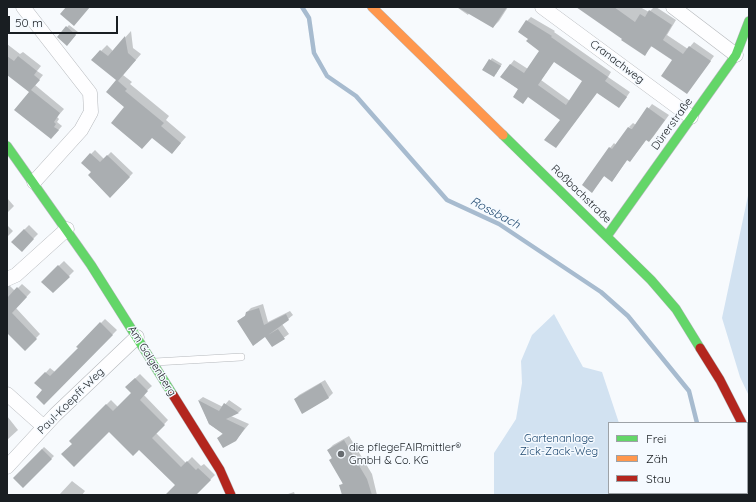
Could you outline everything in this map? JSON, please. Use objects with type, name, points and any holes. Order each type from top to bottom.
[{"type":"street","points":[[23,7],[90,93],[91,112],[81,130],[34,182]]},
{"type":"street","name":"Roßbachstraße","points":[[372,7],[651,280],[676,309],[720,380],[741,422]]},
{"type":"street","name":"Cranachweg","points":[[542,7],[691,118]]},
{"type":"street","points":[[673,7],[736,56]]},
{"type":"street","name":"Dürerstraße","points":[[607,236],[736,56],[749,21]]},
{"type":"street","name":"Am Galgenberg","points":[[7,146],[67,230],[154,362],[220,470],[231,495]]},
{"type":"street","points":[[7,279],[16,275],[67,230]]},
{"type":"street","name":"Paul-Koepff-Weg","points":[[7,467],[44,427],[137,337]]},
{"type":"street","points":[[7,394],[44,427]]},
{"type":"lane","points":[[154,362],[241,357]]},
{"type":"green space","points":[[749,191],[749,396],[740,377],[722,318]]},
{"type":"green space","name":"Gartenanlage Zick-Zack-Weg","points":[[554,314],[583,367],[602,372],[619,422],[608,422],[608,494],[638,495],[494,495],[494,453],[516,419],[522,383],[521,361],[532,335]]},
{"type":"building","points":[[66,7],[90,7],[74,26],[60,14]]},
{"type":"building","points":[[457,7],[507,7],[493,28]]},
{"type":"building","points":[[576,7],[614,7],[635,22],[640,14],[645,17],[649,10],[672,25],[663,40],[683,54],[689,46],[711,61],[687,94],[661,76],[672,60],[651,46],[645,56]]},
{"type":"building","points":[[526,20],[552,36],[551,37],[608,77],[605,81],[627,97],[619,108],[597,93],[556,148],[544,140],[560,120],[528,97],[523,104],[513,97],[518,89],[500,77],[510,64],[524,73],[539,51],[526,41],[528,39],[518,32]],"holes":[[[554,62],[582,81],[566,105],[538,85]]]},
{"type":"building","points":[[66,26],[76,35],[67,46],[57,37]]},
{"type":"building","points":[[125,36],[128,53],[136,60],[118,81],[127,89],[125,91],[164,123],[161,126],[181,143],[172,154],[152,138],[142,149],[111,123],[124,107],[106,92],[116,80],[91,60],[100,50],[108,56]]},
{"type":"building","points":[[7,56],[14,61],[18,56],[37,71],[34,75],[40,80],[31,90],[60,113],[54,122],[56,124],[54,127],[59,130],[51,139],[14,110],[29,92],[7,75]]},
{"type":"building","points":[[489,59],[501,66],[494,77],[482,70]]},
{"type":"building","points":[[647,107],[665,120],[649,142],[646,140],[630,162],[627,160],[612,182],[604,176],[592,193],[582,185],[609,147],[612,149],[628,127],[632,129]]},
{"type":"building","points":[[90,153],[100,162],[107,155],[130,177],[110,198],[88,175],[91,172],[81,163]]},
{"type":"building","points":[[24,229],[34,239],[22,252],[11,242]]},
{"type":"building","points":[[58,265],[70,277],[53,293],[41,282]]},
{"type":"building","points":[[17,287],[27,297],[12,313],[37,339],[25,351],[7,333],[7,298]]},
{"type":"building","points":[[259,308],[264,325],[286,314],[289,320],[268,335],[278,329],[285,339],[272,347],[265,337],[253,346],[237,321],[245,316],[246,312]]},
{"type":"building","points":[[100,322],[113,335],[44,405],[36,397],[42,390],[34,383],[45,372],[50,376],[78,348],[76,347]]},
{"type":"building","points":[[135,378],[148,391],[140,400],[165,425],[152,438],[181,467],[187,461],[196,470],[198,468],[211,480],[196,495],[165,495],[175,485],[139,450],[133,456],[109,432],[74,467],[61,454],[72,444],[69,441],[106,404],[113,411],[131,393],[125,387]]},
{"type":"building","points":[[321,383],[329,398],[302,414],[294,399]]},
{"type":"building","points":[[198,400],[219,411],[224,403],[239,413],[226,419],[245,428],[236,441],[223,448],[217,438],[223,434],[209,424]]},
{"type":"building","points":[[344,440],[367,479],[372,495],[342,495],[339,485],[343,484],[329,460],[332,458],[327,450]]},
{"type":"building","points":[[42,449],[52,459],[23,488],[13,478]]},
{"type":"waterway","name":"Rossbach","points":[[302,7],[309,18],[314,53],[327,76],[356,96],[447,200],[499,224],[601,292],[628,316],[689,391],[697,422]]},
{"type":"traffic: fast","points":[[607,236],[736,55],[749,21]]},
{"type":"traffic: fast","points":[[503,135],[651,280],[676,309],[700,348]]},
{"type":"traffic: fast","points":[[7,146],[91,265],[173,395]]},
{"type":"traffic: slow","points":[[372,7],[503,135]]},
{"type":"traffic: jam","points":[[700,348],[720,380],[741,422]]},
{"type":"traffic: jam","points":[[173,395],[220,470],[231,495]]},
{"type":"place","name":"die pflegeFAIRmittler® GmbH & Co. KG","points":[[341,454]]}]
